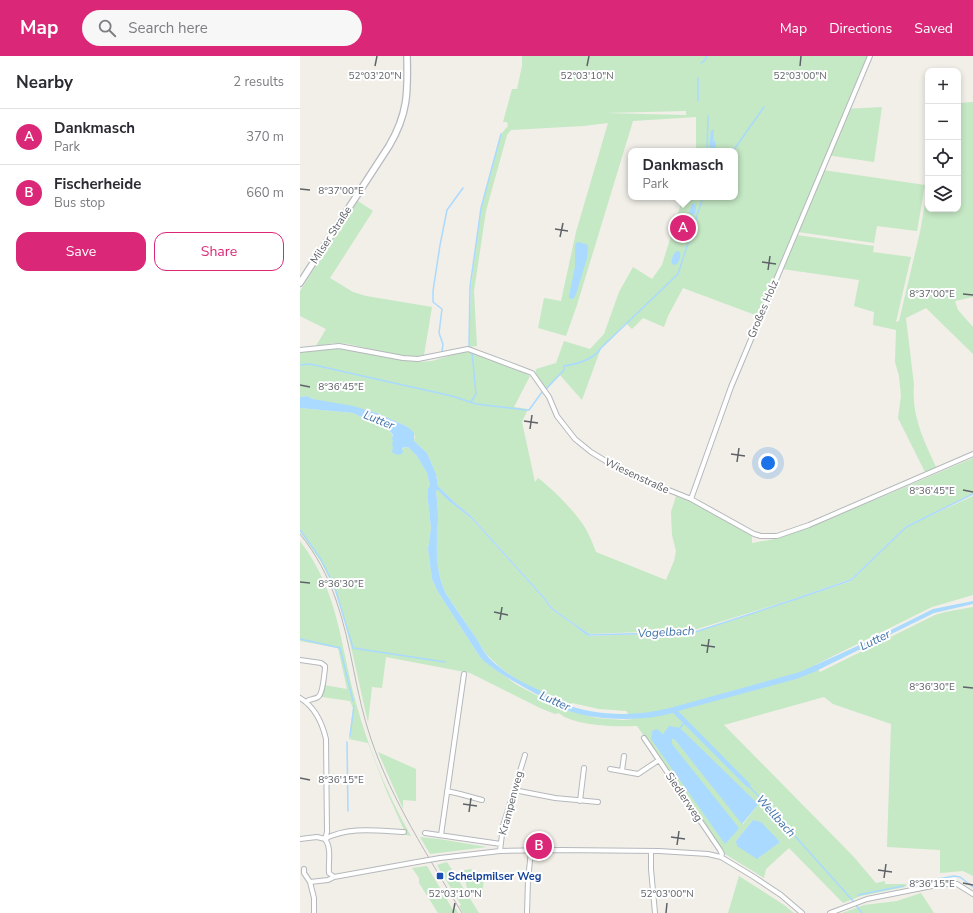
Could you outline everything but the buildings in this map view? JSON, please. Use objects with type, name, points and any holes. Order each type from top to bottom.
[{"type":"main road","name":"Milser Straße","points":[[300,283],[399,129],[405,110],[408,85],[407,56]]},
{"type":"street","name":"Großes Holz","points":[[691,500],[731,388],[870,56]]},
{"type":"street","name":"Wiesenstraße","points":[[300,350],[339,346],[403,358],[418,359],[461,350],[473,350],[532,373],[548,397],[557,416],[575,439],[591,452],[622,471],[691,500],[754,534],[761,536],[777,536],[823,519],[973,454]]},
{"type":"street","points":[[300,660],[321,663],[325,666],[321,694],[318,698],[308,700],[306,702]]},
{"type":"street","points":[[441,835],[464,674]]},
{"type":"street","points":[[300,698],[312,707],[321,722],[326,739],[327,832],[325,839]]},
{"type":"street","name":"Siedlerweg","points":[[644,738],[720,850],[722,854],[721,857]]},
{"type":"street","name":"Krampenweg","points":[[500,851],[502,826],[525,755]]},
{"type":"street","points":[[622,771],[624,756]]},
{"type":"street","points":[[610,769],[638,774],[658,760]]},
{"type":"street","points":[[580,801],[584,768]]},
{"type":"street","points":[[514,790],[555,798],[598,802]]},
{"type":"street","points":[[447,791],[482,800]]},
{"type":"street","points":[[325,839],[334,834],[362,830],[404,832]]},
{"type":"street","points":[[424,833],[501,844]]},
{"type":"street","points":[[300,839],[318,837],[325,839],[328,842],[329,873],[334,877]]},
{"type":"street","points":[[310,882],[328,880],[334,877],[440,858],[500,851],[560,850],[701,853],[721,857],[771,888],[802,913]]},
{"type":"street","points":[[527,913],[531,851]]},
{"type":"street","points":[[651,851],[655,913]]},
{"type":"street","points":[[304,869],[304,873],[310,882],[314,898],[314,913]]},
{"type":"street","points":[[830,913],[860,901],[942,884],[957,884],[973,894]]},
{"type":"green space","points":[[522,56],[868,56],[845,109],[882,107],[874,162],[826,155],[758,316],[683,288],[668,316],[664,327],[643,318],[632,329],[626,323],[601,348],[582,400],[560,375],[546,390],[535,374],[536,369],[556,363],[564,341],[590,349],[604,334],[619,292],[633,267],[652,279],[662,265],[682,200],[738,200],[738,148],[696,148],[696,117],[633,121],[577,305],[566,336],[538,328],[544,298],[561,301],[576,232],[608,123],[511,130],[507,135],[486,211],[474,291],[477,346],[469,347],[471,287],[481,208],[501,134],[508,126],[507,122],[503,122],[512,89],[517,89],[522,66]],"holes":[[[686,111],[686,115],[604,113]]]},
{"type":"green space","points":[[973,102],[973,297],[955,301],[958,310],[973,327],[973,354],[926,308],[906,318],[914,385],[914,407],[916,417],[923,438],[936,467],[925,472],[898,418],[901,396],[899,376],[895,362],[896,330],[873,325],[874,312],[854,306],[859,280],[782,269],[797,235],[874,246],[873,252],[911,257],[896,322],[899,321],[920,232],[925,203],[925,212],[961,212],[961,103]]},
{"type":"green space","points":[[823,170],[925,185],[917,231],[877,226],[874,243],[798,232]]},
{"type":"green space","points":[[358,201],[373,211],[330,278],[353,292],[366,296],[432,307],[424,355],[414,357],[392,355],[359,346],[338,343],[316,346],[326,329],[300,316],[300,291]]},
{"type":"green space","points":[[338,348],[419,362],[432,361],[465,351],[472,352],[530,376],[514,407],[528,409],[522,422],[535,482],[538,478],[569,507],[584,526],[596,552],[666,580],[674,561],[676,551],[672,535],[671,512],[676,496],[691,502],[752,535],[752,543],[780,538],[973,458],[973,494],[906,526],[851,579],[803,596],[694,630],[589,634],[552,608],[544,597],[471,516],[438,486],[436,474],[427,453],[414,441],[415,436],[408,427],[377,413],[313,399],[307,396],[300,397],[300,352]]},
{"type":"green space","points":[[300,408],[353,413],[389,430],[401,449],[408,447],[417,456],[427,473],[430,485],[428,489],[428,501],[431,528],[428,549],[432,579],[438,592],[480,657],[517,685],[561,708],[597,718],[623,720],[633,719],[626,711],[599,709],[572,703],[569,705],[556,700],[523,684],[502,669],[487,655],[445,592],[439,573],[437,556],[438,516],[436,491],[438,489],[449,501],[471,518],[543,598],[551,609],[589,636],[696,632],[851,581],[906,527],[973,496],[973,595],[932,607],[815,665],[820,672],[935,615],[973,607],[973,876],[963,871],[940,873],[940,850],[887,847],[891,724],[833,704],[824,697],[724,725],[853,856],[876,883],[885,881],[885,884],[907,884],[905,887],[861,896],[843,903],[789,848],[766,869],[764,878],[725,854],[637,726],[607,726],[574,721],[559,713],[555,714],[540,708],[470,673],[386,657],[382,688],[372,687],[368,723],[342,611],[334,588],[321,562],[300,532]],"holes":[[[658,729],[663,734],[667,730],[757,803],[757,806],[743,824],[675,740],[671,739],[672,744]],[[753,820],[780,842],[767,850],[759,858],[736,841]]]},
{"type":"green space","points":[[300,541],[313,560],[331,599],[342,639],[356,703],[367,738],[386,788],[411,836],[406,835],[406,830],[404,830],[386,790],[368,743],[349,739],[353,708],[350,701],[322,697],[324,685],[347,689],[338,648],[300,641]]},
{"type":"green space","points":[[378,752],[416,769],[416,801],[403,800],[403,809]]},
{"type":"green space","points":[[420,837],[439,839],[487,847],[430,854]]},
{"type":"green space","points":[[447,862],[479,913],[463,913],[459,906],[461,905],[437,865]]},
{"type":"green space","points":[[427,866],[453,910],[456,909],[458,913],[438,913],[419,883],[419,878],[412,868]]},
{"type":"green space","points":[[472,869],[474,878],[484,878],[482,897],[473,895],[467,888],[464,870]]},
{"type":"green space","points":[[739,876],[784,905],[794,913],[728,913]]},
{"type":"green space","points":[[921,893],[934,913],[842,913],[864,905],[897,901]]},
{"type":"water","points":[[714,129],[713,141],[715,141],[716,148],[709,147],[711,131]]},
{"type":"water","points":[[692,204],[695,204],[696,207],[695,214],[693,215],[689,213]]},
{"type":"water","points":[[686,222],[690,223],[690,228],[688,232],[683,233],[682,230]]},
{"type":"water","points":[[579,242],[588,245],[587,258],[576,294],[572,299],[569,298],[569,296],[575,267],[575,247],[576,243]]},
{"type":"water","points":[[677,251],[680,252],[680,256],[679,261],[675,265],[672,264],[672,260],[673,255]]},
{"type":"water","name":"Lutter","points":[[307,396],[313,399],[353,406],[377,413],[408,427],[414,433],[414,441],[427,453],[436,474],[438,486],[471,516],[544,597],[552,608],[589,634],[589,636],[585,634],[551,609],[543,598],[471,518],[449,501],[438,490],[436,491],[438,516],[438,565],[445,592],[489,658],[518,680],[561,703],[587,711],[615,714],[643,713],[670,708],[800,672],[873,639],[933,609],[973,601],[973,604],[934,613],[814,672],[796,679],[678,711],[751,785],[748,788],[673,713],[631,719],[587,716],[556,706],[485,662],[480,657],[438,592],[432,579],[428,549],[431,528],[428,501],[428,489],[430,485],[427,473],[417,456],[408,447],[402,448],[403,453],[401,454],[397,455],[393,453],[393,435],[389,430],[353,413],[300,408],[300,397]]},
{"type":"water","points":[[669,726],[680,728],[757,803],[757,806],[742,824],[675,740],[672,739],[672,744],[739,828],[725,844],[651,739],[652,731],[657,729],[663,734]]},
{"type":"water","points":[[753,820],[761,822],[780,842],[757,859],[737,846],[736,841]]},
{"type":"waterway","points":[[701,63],[707,56]]},
{"type":"waterway","points":[[698,78],[698,101]]},
{"type":"waterway","points":[[735,148],[764,107]]},
{"type":"waterway","points":[[707,148],[708,116]]},
{"type":"waterway","points":[[469,347],[470,287],[481,208],[501,134]]},
{"type":"waterway","points":[[442,351],[443,344],[439,333],[442,309],[433,302],[433,291],[447,210],[463,188]]},
{"type":"waterway","points":[[546,389],[564,370],[564,366],[580,363],[594,356],[678,274],[702,200]]},
{"type":"waterway","points":[[471,402],[476,394],[472,352]]},
{"type":"waterway","points":[[300,365],[310,364],[452,396],[476,404],[526,410],[529,410],[542,392]]},
{"type":"waterway","name":"Vogelbach","points":[[589,635],[695,632],[851,580],[906,527],[973,494]]},
{"type":"waterway","points":[[300,530],[320,558],[334,585],[353,648],[445,662]]},
{"type":"waterway","points":[[300,639],[340,648],[353,701]]},
{"type":"waterway","points":[[350,736],[354,706]]},
{"type":"waterway","name":"Wellbach","points":[[680,728],[684,723]]},
{"type":"waterway","points":[[347,742],[348,811]]},
{"type":"waterway","name":"Wellbach","points":[[749,786],[854,902]]},
{"type":"waterway","points":[[917,883],[954,876],[960,877],[973,887]]},
{"type":"waterway","points":[[858,895],[903,886]]},
{"type":"waterway","name":"Wellbach","points":[[856,905],[862,913]]},
{"type":"tram line","points":[[300,534],[321,566],[336,600],[346,634],[366,722],[371,739],[389,784],[412,828],[462,913]]},
{"type":"place","name":"Dankmasch","points":[[683,228]]},
{"type":"place","name":"Fischerheide","points":[[539,846]]},
{"type":"place","name":"Schelpmilser Weg","points":[[440,876]]}]
